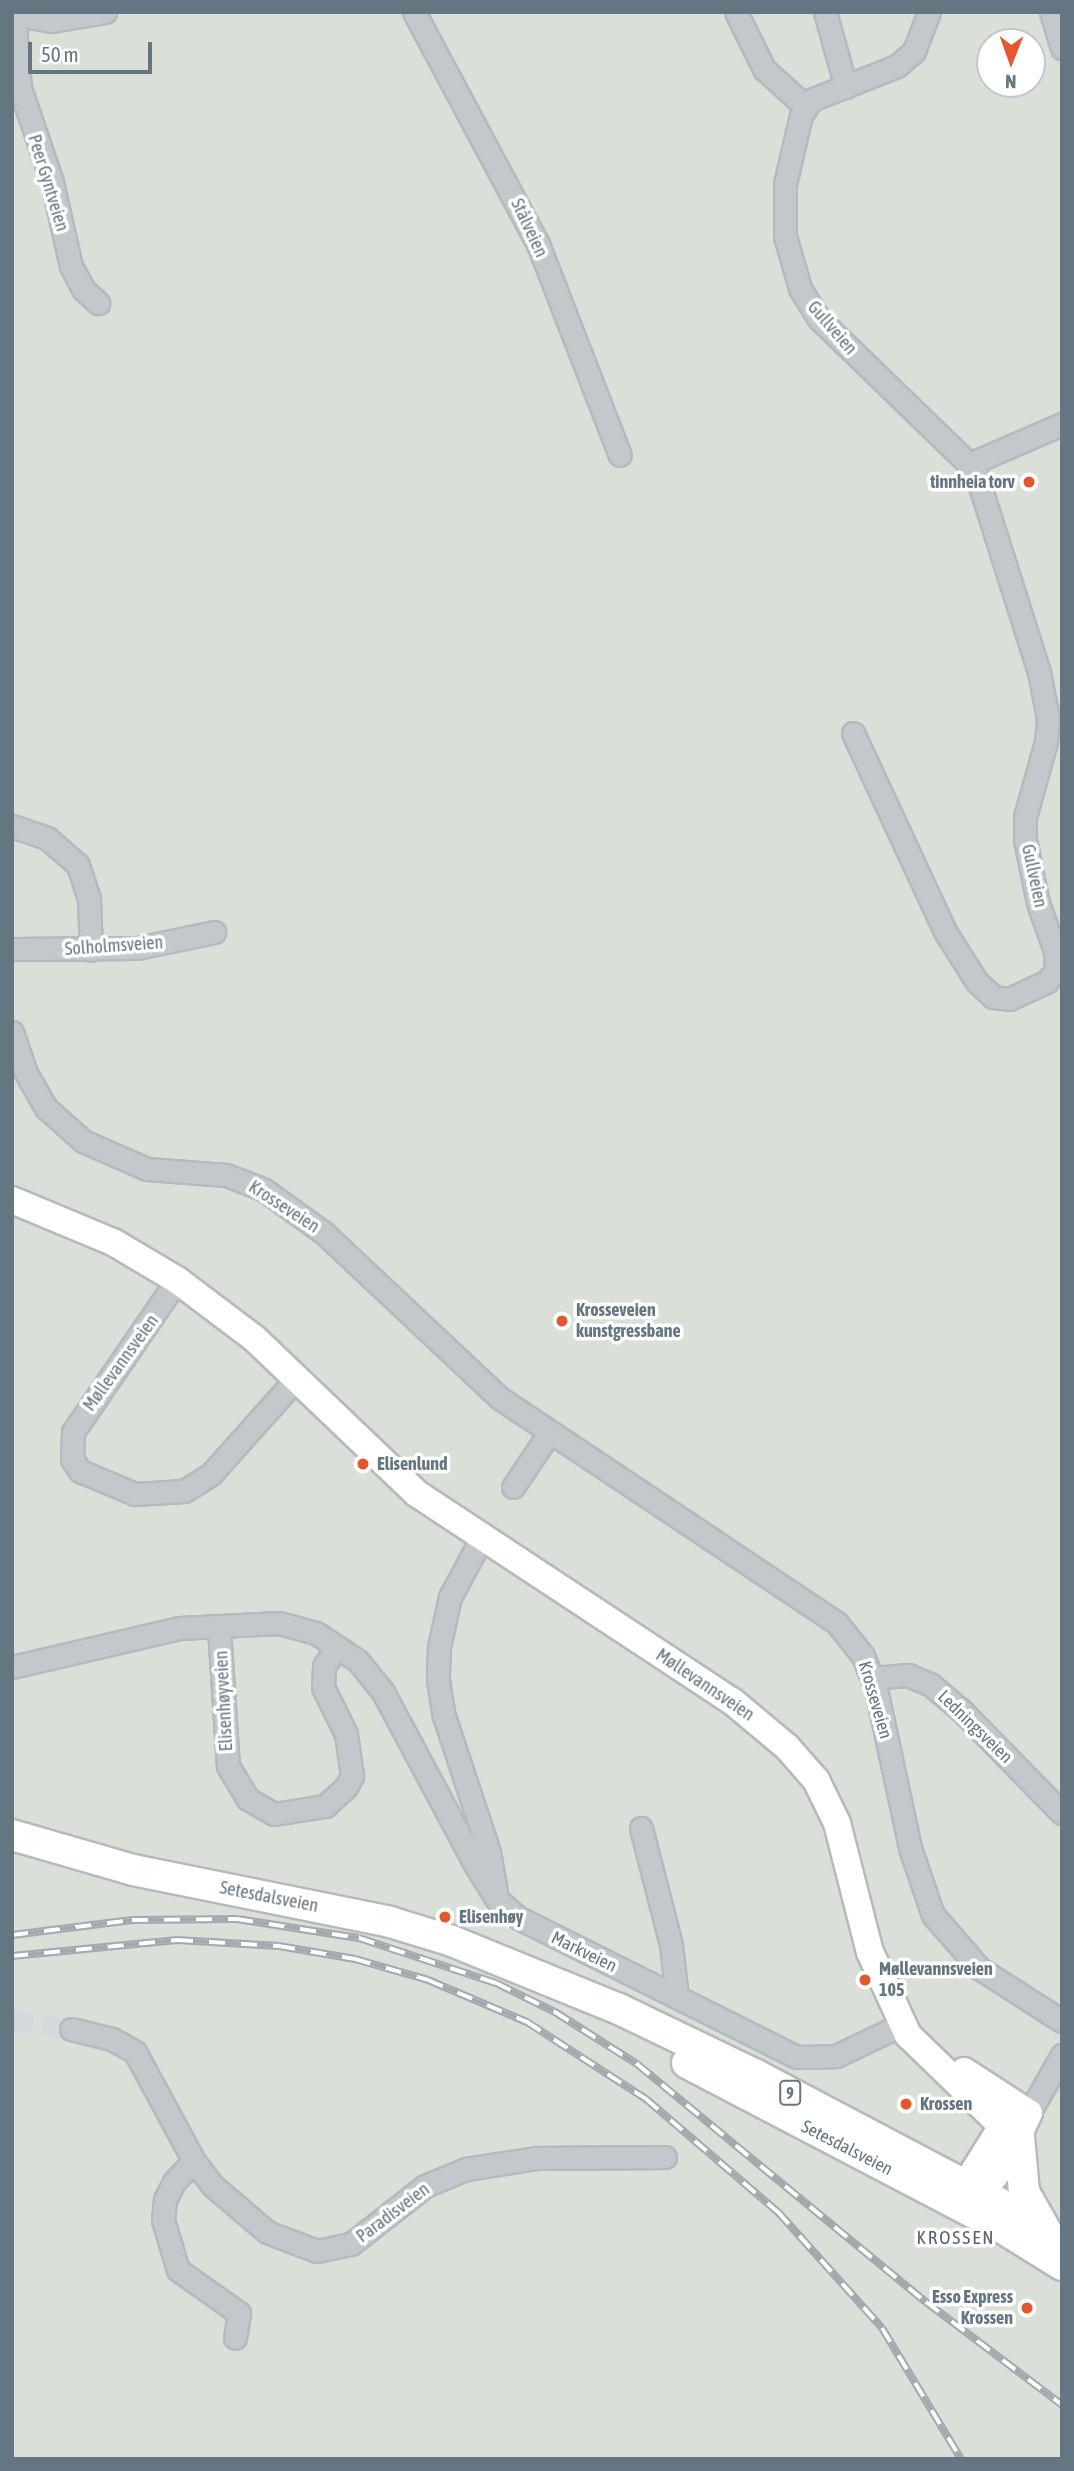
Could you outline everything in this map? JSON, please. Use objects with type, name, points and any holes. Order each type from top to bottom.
[{"type":"highway","name":"Setesdalsveien","points":[[12,1835],[133,1870],[390,1922],[452,1941],[522,1970],[738,2091],[973,2197],[1056,2239]]},
{"type":"highway","name":"9","points":[[1023,2116],[1024,2192],[1056,2239]]},
{"type":"highway","name":"Setesdalsveien","points":[[973,2197],[1062,2265]]},
{"type":"main road","name":"Møllevannsveien","points":[[12,1200],[113,1242],[177,1280],[254,1338],[416,1493],[481,1539],[754,1715],[800,1760],[837,1823],[870,1952],[919,2050],[1023,2116]]},
{"type":"main road","points":[[973,2197],[1023,2116]]},
{"type":"street","points":[[13,13],[52,21],[105,12]]},
{"type":"street","name":"Stålveien","points":[[414,12],[538,244],[620,455]]},
{"type":"street","points":[[736,12],[764,69],[806,107],[818,97],[897,66],[914,51],[929,12]]},
{"type":"street","points":[[825,12],[846,87]]},
{"type":"street","points":[[1051,12],[1062,48]]},
{"type":"street","name":"Peer Gyntveien","points":[[13,13],[20,88],[52,182],[71,266],[83,289],[98,303]]},
{"type":"street","name":"Gullveien","points":[[806,107],[789,160],[784,209],[787,247],[800,288],[830,331],[944,443],[972,463],[1039,672],[1048,718],[1025,828],[1038,903],[1056,954],[1055,972],[1045,982],[1009,999],[993,997],[977,982],[946,933],[853,733]]},
{"type":"street","points":[[972,463],[1062,424]]},
{"type":"street","points":[[12,826],[47,838],[78,865],[89,899],[91,950]]},
{"type":"street","name":"Solholmsveien","points":[[12,949],[91,950],[159,946],[214,932]]},
{"type":"street","name":"Krosseveien","points":[[12,1032],[26,1073],[46,1108],[83,1141],[147,1169],[226,1175],[263,1189],[324,1233],[475,1378],[550,1432],[802,1595],[852,1640],[872,1678],[916,1869],[933,1914],[979,1968],[1062,2021]]},
{"type":"street","name":"Møllevannsveien","points":[[177,1280],[73,1433],[72,1459],[80,1471],[135,1494],[184,1491],[211,1474],[296,1379]]},
{"type":"street","points":[[513,1487],[550,1432]]},
{"type":"street","points":[[481,1539],[450,1597],[439,1647],[438,1681],[453,1748],[489,1852],[497,1899]]},
{"type":"street","name":"Elisenhøyveien","points":[[12,1667],[144,1633],[279,1623],[316,1633],[358,1661],[383,1692],[497,1899]]},
{"type":"street","name":"Elisenhøyveien","points":[[219,1628],[228,1766],[248,1799],[274,1814],[325,1806],[346,1787],[352,1776],[346,1734],[323,1687],[324,1666],[337,1647]]},
{"type":"street","name":"Ledningsveien","points":[[872,1678],[908,1675],[930,1685],[960,1709],[1062,1813]]},
{"type":"street","points":[[641,1828],[671,1945],[677,1997]]},
{"type":"street","name":"Markveien","points":[[497,1899],[527,1923],[780,2050],[808,2059],[836,2056],[905,2023]]},
{"type":"street","name":"Paradisveien","points":[[71,2029],[112,2039],[135,2052],[194,2161],[248,2220],[281,2240],[317,2250],[351,2244],[425,2186],[466,2169],[537,2158],[665,2157]]},
{"type":"street","points":[[1023,2116],[1062,2055]]},
{"type":"street","points":[[194,2161],[165,2200],[166,2231],[177,2270],[239,2313],[235,2338]]},
{"type":"shaded area","points":[[12,12],[1062,12],[1062,2459],[12,2459]]},
{"type":"tunnel","points":[[12,2020],[71,2029]]},
{"type":"railway","points":[[12,1935],[132,1920],[237,1919],[359,1938],[496,1983],[555,2012],[637,2064],[926,2302],[1062,2405]]},
{"type":"railway","points":[[12,1956],[177,1940],[279,1946],[355,1959],[428,1980],[527,2022],[646,2099],[778,2212],[882,2328],[961,2459]]},
{"type":"place","name":"tinnheia torv","points":[[1029,482]]},
{"type":"place","name":"Krosseveien kunstgressbane","points":[[562,1321]]},
{"type":"place","name":"Elisenlund","points":[[363,1464]]},
{"type":"place","name":"Elisenhøy","points":[[445,1917]]},
{"type":"place","name":"Møllevannsveien 105","points":[[865,1980]]},
{"type":"place","name":"Krossen","points":[[906,2104]]},
{"type":"place","name":"Esso Express Krossen","points":[[1027,2308]]},
{"type":"district","name":"KROSSEN","points":[[956,2238]]}]
